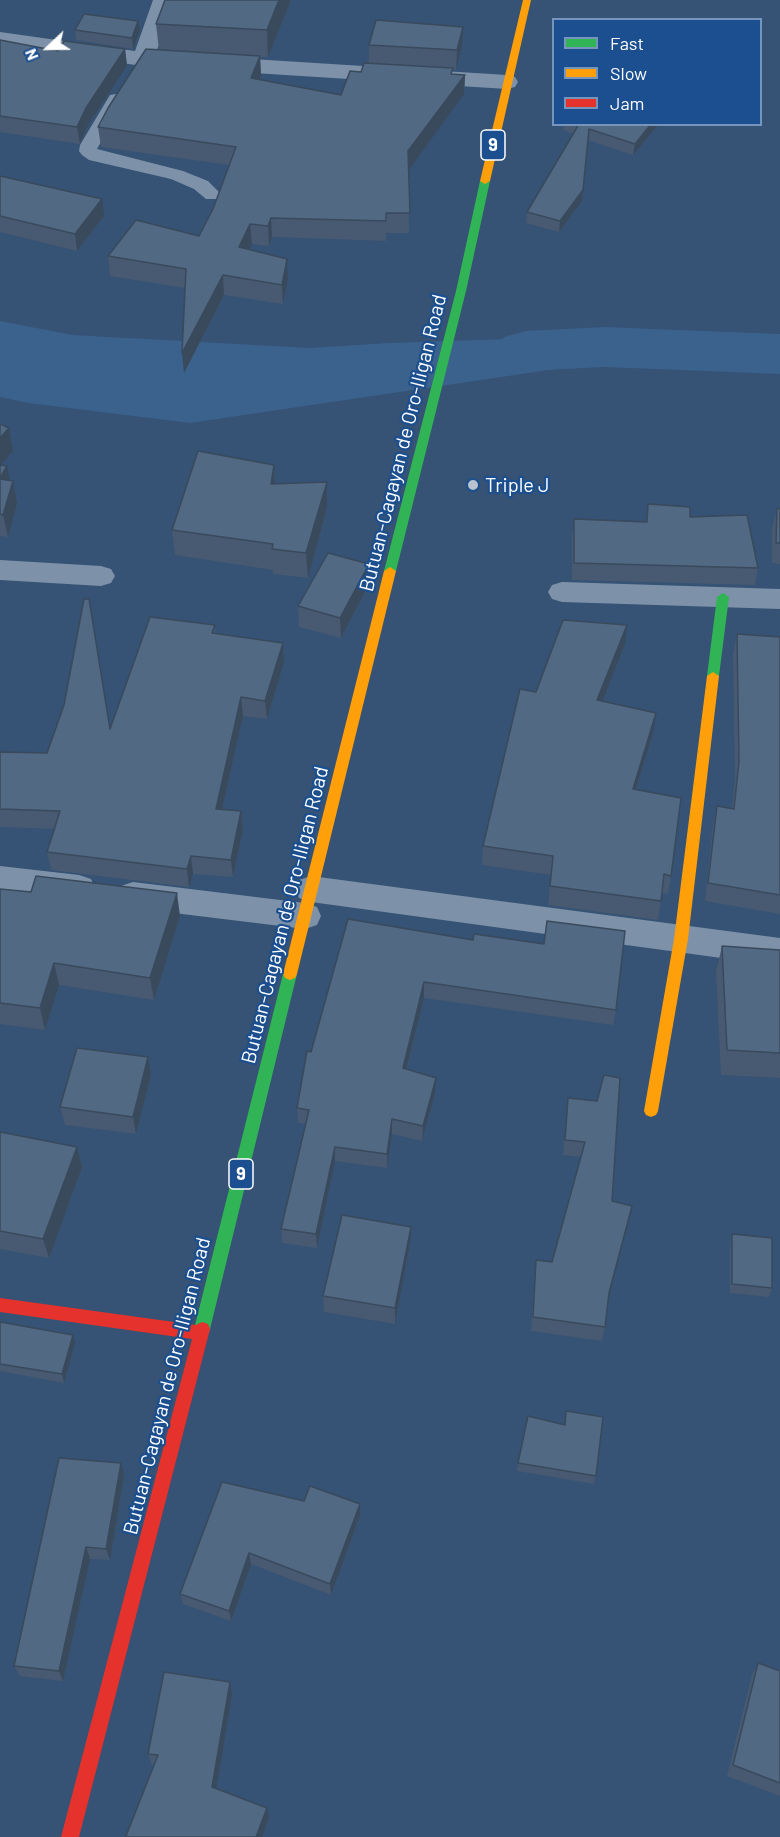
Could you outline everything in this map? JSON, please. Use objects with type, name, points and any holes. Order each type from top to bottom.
[{"type":"main road","name":"Butuan-Cagayan de Oro-Iligan Road","points":[[70,1837],[201,1333],[461,291],[527,0]]},
{"type":"main road","points":[[651,1111],[681,939],[723,597]]},
{"type":"main road","points":[[0,1305],[201,1333]]},
{"type":"street","points":[[143,59],[164,0]]},
{"type":"street","points":[[0,39],[143,59],[507,82]]},
{"type":"street","points":[[0,570],[101,576]]},
{"type":"street","points":[[562,592],[780,599]]},
{"type":"street","points":[[0,879],[308,902],[681,939],[780,952]]},
{"type":"lane","points":[[143,59],[99,126],[88,151],[95,156],[177,175],[201,185],[213,195]]},
{"type":"water","points":[[0,321],[73,335],[310,348],[388,343],[689,333],[576,366],[190,423],[28,403],[0,397]]},
{"type":"building","points":[[165,0],[279,0],[267,30],[156,24]]},
{"type":"building","points":[[84,14],[138,21],[132,38],[75,30]]},
{"type":"building","points":[[376,20],[463,27],[457,50],[369,45]]},
{"type":"building","points":[[0,40],[58,51],[64,41],[125,49],[86,108],[77,127],[0,116]]},
{"type":"building","points":[[146,49],[260,56],[251,78],[341,95],[350,71],[361,72],[364,63],[453,68],[451,74],[465,75],[408,151],[410,213],[386,213],[386,221],[271,218],[268,226],[250,224],[239,247],[287,259],[282,285],[223,275],[182,353],[186,269],[108,256],[136,220],[199,236],[213,209],[236,147],[98,127]]},
{"type":"building","points":[[578,126],[649,126],[635,144],[589,129],[583,190],[560,221],[527,212]]},
{"type":"building","points":[[0,176],[102,199],[75,234],[0,216]]},
{"type":"building","points":[[0,424],[9,428],[0,438]]},
{"type":"building","points":[[198,451],[274,465],[271,484],[327,482],[306,553],[272,549],[273,544],[172,530]]},
{"type":"building","points":[[0,465],[7,466],[0,478]]},
{"type":"building","points":[[0,479],[13,481],[3,515],[0,514]]},
{"type":"building","points":[[648,504],[690,507],[690,517],[747,515],[758,568],[574,563],[574,519],[647,522]]},
{"type":"building","points":[[777,508],[780,509],[780,543],[776,543]]},
{"type":"building","points":[[328,553],[369,564],[340,618],[298,606]]},
{"type":"building","points":[[84,599],[89,599],[110,729],[150,617],[215,625],[212,633],[283,643],[265,701],[241,697],[216,809],[241,811],[231,860],[191,856],[187,869],[47,852],[60,811],[0,809],[0,752],[47,753],[64,705]]},
{"type":"building","points":[[563,620],[627,625],[597,700],[656,713],[633,789],[681,798],[671,876],[664,874],[661,901],[550,886],[553,856],[483,846],[520,689],[536,692]]},
{"type":"building","points":[[737,634],[780,637],[780,895],[708,883],[717,806],[734,809],[739,761]]},
{"type":"building","points":[[36,876],[177,893],[150,978],[54,963],[40,1008],[0,1003],[0,889],[31,892]]},
{"type":"building","points":[[348,919],[473,940],[474,934],[544,944],[547,921],[625,931],[616,1010],[424,982],[403,1068],[436,1078],[423,1126],[392,1119],[387,1154],[335,1147],[316,1234],[281,1229],[309,1110],[297,1108],[307,1051],[311,1052]]},
{"type":"building","points":[[722,946],[780,950],[780,1053],[727,1050]]},
{"type":"building","points":[[77,1048],[148,1057],[133,1117],[60,1107]]},
{"type":"building","points":[[604,1075],[620,1078],[612,1201],[632,1206],[609,1293],[605,1327],[533,1317],[536,1260],[552,1262],[585,1142],[565,1140],[568,1098],[597,1101]]},
{"type":"building","points":[[0,1132],[77,1147],[43,1239],[0,1231]]},
{"type":"building","points":[[342,1215],[411,1227],[395,1308],[323,1296]]},
{"type":"building","points":[[732,1234],[772,1238],[772,1288],[732,1284]]},
{"type":"building","points":[[0,1322],[73,1335],[62,1374],[0,1364]]},
{"type":"building","points":[[566,1411],[603,1417],[596,1476],[518,1463],[528,1416],[565,1425]]},
{"type":"building","points":[[59,1458],[121,1463],[106,1549],[86,1547],[59,1671],[14,1666]]},
{"type":"building","points":[[222,1482],[304,1501],[310,1486],[360,1504],[330,1584],[249,1553],[229,1611],[180,1594]]},
{"type":"building","points":[[758,1663],[780,1671],[780,1783],[733,1765]]},
{"type":"building","points":[[164,1672],[230,1682],[212,1787],[267,1808],[256,1837],[126,1836],[158,1755],[148,1754]]},
{"type":"waterway","points":[[526,351],[604,347],[780,354]]},
{"type":"traffic: fast","points":[[390,571],[461,291],[485,181]]},
{"type":"traffic: fast","points":[[713,676],[723,597]]},
{"type":"traffic: fast","points":[[202,1329],[290,974]]},
{"type":"traffic: slow","points":[[485,181],[527,0]]},
{"type":"traffic: slow","points":[[290,974],[390,571]]},
{"type":"traffic: slow","points":[[651,1111],[681,939],[713,676]]},
{"type":"traffic: jam","points":[[0,1305],[201,1333]]},
{"type":"traffic: jam","points":[[70,1837],[202,1329]]},
{"type":"place","name":"Triple J","points":[[473,485]]}]
